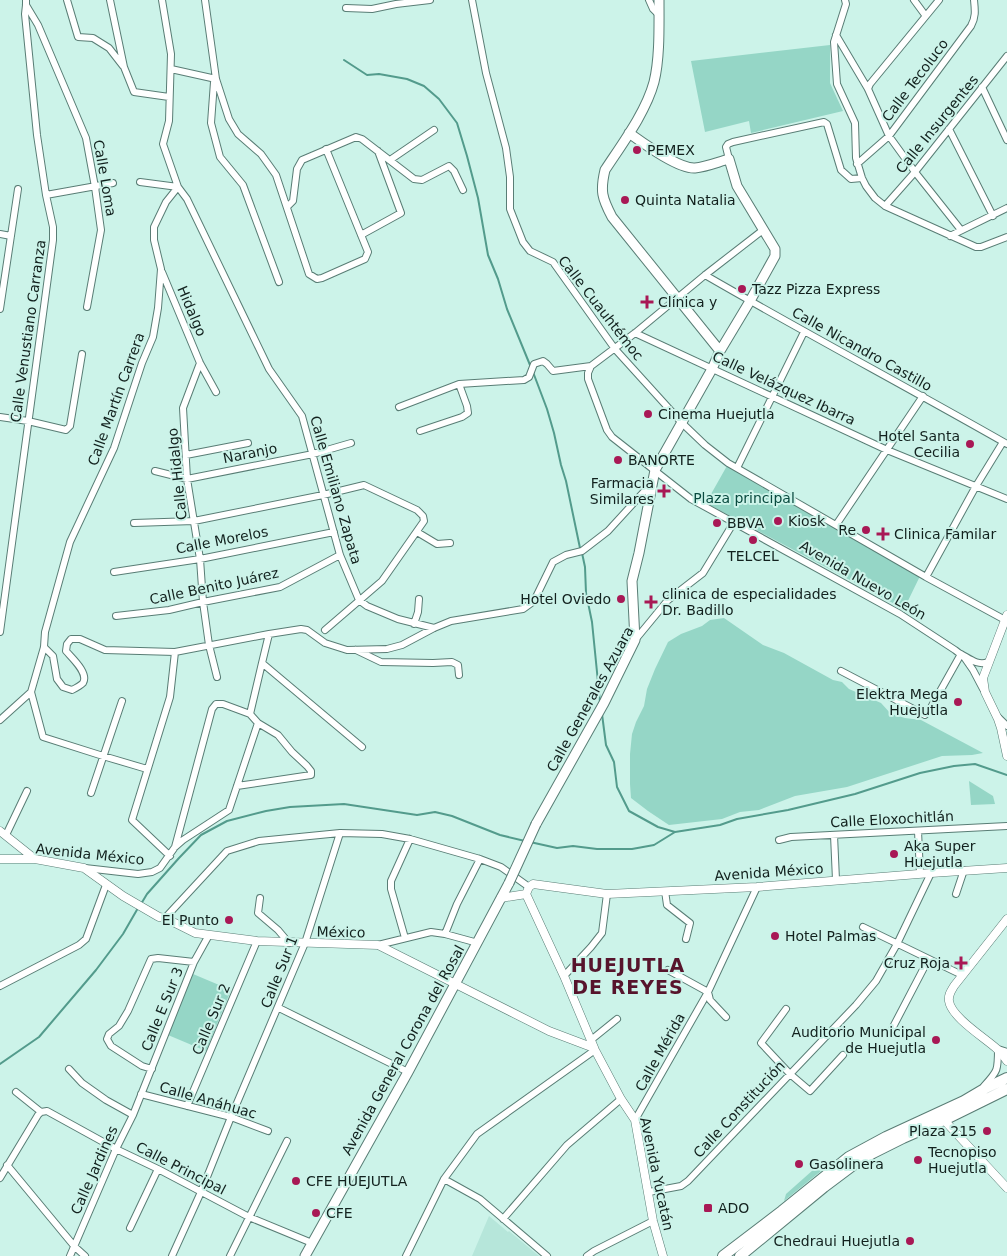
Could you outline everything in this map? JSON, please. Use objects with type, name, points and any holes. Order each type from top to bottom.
[{"type":"main road","points":[[659,0],[657,66],[654,82],[646,104],[605,170],[602,191],[612,217],[720,351]]},
{"type":"main road","points":[[629,134],[674,162],[693,168],[729,159],[737,186],[775,249],[775,256],[654,470],[632,581],[635,640]]},
{"type":"main road","name":"Calle Generales Azuara","points":[[510,882],[536,824],[604,703],[635,640]]},
{"type":"main road","name":"Avenida General Corona del Rosal","points":[[305,1256],[408,1072],[510,882]]},
{"type":"main road","points":[[727,1255],[849,1157],[1007,1078]]},
{"type":"main road","points":[[740,1256],[828,1183],[856,1163],[903,1138],[1007,1089]]},
{"type":"street","points":[[67,0],[78,37],[93,38],[109,48],[124,67]]},
{"type":"street","points":[[110,0],[124,67],[134,92],[169,97]]},
{"type":"street","name":"Calle Emiliano Zapata","points":[[162,0],[171,54],[169,121],[163,144],[178,187],[186,199],[269,369],[302,416],[340,555],[359,600]]},
{"type":"street","points":[[205,0],[216,79],[228,119],[238,134],[261,154],[276,175],[309,274],[317,279],[365,259],[368,252],[326,149]]},
{"type":"street","points":[[346,8],[372,9],[430,0]]},
{"type":"street","name":"Calle Cuauhtémoc","points":[[472,0],[486,73],[506,148],[510,177],[510,209],[523,242],[530,251],[553,262],[615,349],[682,422],[705,445],[728,463],[926,577],[1006,619]]},
{"type":"street","points":[[649,0],[653,10],[659,15]]},
{"type":"street","points":[[845,0],[846,4],[834,42],[837,84],[855,123],[857,164],[866,186],[875,198],[885,206],[979,248],[1007,237]]},
{"type":"street","points":[[914,0],[925,16]]},
{"type":"street","points":[[868,89],[870,84],[939,0]]},
{"type":"street","name":"Calle Tecoluco","points":[[857,164],[889,136],[971,26],[975,12],[974,0]]},
{"type":"street","name":"Calle Loma","points":[[26,2],[38,25],[86,138],[101,230],[88,307]]},
{"type":"street","name":"Calle Venustiano Carranza","points":[[0,632],[53,240],[53,227],[46,195],[36,126],[25,14],[26,2]]},
{"type":"street","points":[[836,35],[868,89],[889,136],[961,230]]},
{"type":"street","name":"Calle Insurgentes","points":[[885,206],[915,172],[1007,56]]},
{"type":"street","points":[[171,69],[216,79]]},
{"type":"street","points":[[216,79],[214,82],[211,123],[220,157],[243,185],[278,282]]},
{"type":"street","points":[[982,87],[1007,140]]},
{"type":"street","points":[[729,159],[726,147],[733,142],[824,122],[828,124],[841,170],[851,179],[862,178]]},
{"type":"street","points":[[949,129],[992,216]]},
{"type":"street","points":[[390,160],[434,130]]},
{"type":"street","points":[[287,207],[293,201],[297,169],[302,160],[356,137],[362,139],[414,179],[422,180],[449,166],[454,171],[463,190]]},
{"type":"street","points":[[361,235],[400,213],[378,151]]},
{"type":"street","points":[[140,182],[178,187]]},
{"type":"street","points":[[46,195],[113,184]]},
{"type":"street","name":"Calle Martín Carrera","points":[[31,692],[44,647],[45,632],[70,542],[114,448],[142,363],[153,337],[158,308],[161,269],[154,240],[154,227],[166,202],[178,187]]},
{"type":"street","points":[[0,310],[18,189]]},
{"type":"street","points":[[950,236],[1007,208]]},
{"type":"street","points":[[399,407],[459,384],[524,380],[529,377],[534,364],[543,361],[553,371],[589,370],[763,230]]},
{"type":"street","points":[[0,234],[11,236]]},
{"type":"street","name":"Hidalgo","points":[[161,269],[200,363],[216,392]]},
{"type":"street","name":"Calle Nicandro Castillo","points":[[705,275],[1005,443]]},
{"type":"street","points":[[737,468],[804,332]]},
{"type":"street","name":"Calle Velázquez Ibarra","points":[[635,333],[887,450],[1007,499]]},
{"type":"street","points":[[0,416],[66,430],[70,426],[82,354]]},
{"type":"street","name":"Calle Hidalgo","points":[[200,363],[184,408],[187,479],[200,559],[209,645],[217,677]]},
{"type":"street","points":[[589,370],[588,379],[607,430],[612,437],[654,470]]},
{"type":"street","points":[[420,431],[462,417],[468,413],[459,384]]},
{"type":"street","points":[[836,525],[923,396]]},
{"type":"street","points":[[186,455],[248,443]]},
{"type":"street","name":"Naranjo","points":[[155,470],[187,479],[313,454],[351,443]]},
{"type":"street","points":[[926,577],[976,486],[1005,443]]},
{"type":"street","name":"Avenida Nuevo León","points":[[654,470],[691,499],[900,614],[961,654],[973,670],[997,716],[1007,756]]},
{"type":"street","points":[[44,647],[53,656],[57,679],[63,687],[72,690],[82,684],[84,679],[83,671],[66,651],[67,644],[71,639],[80,639],[105,650],[175,652],[301,629],[307,630],[325,643],[347,650],[387,649],[402,645],[451,621],[523,609],[534,601],[552,562],[566,555],[582,551],[608,531],[651,484]]},
{"type":"street","points":[[134,523],[194,521],[364,485],[417,510],[423,516],[424,521],[382,581],[325,630]]},
{"type":"street","name":"Calle Generales Azuara","points":[[635,640],[668,600],[703,573],[734,522]]},
{"type":"street","name":"Calle Morelos","points":[[114,572],[200,559],[334,532]]},
{"type":"street","points":[[417,532],[437,544],[450,544]]},
{"type":"street","name":"Calle Benito Juárez","points":[[116,616],[169,610],[280,587],[340,555]]},
{"type":"street","points":[[414,624],[418,612],[419,599]]},
{"type":"street","points":[[359,600],[390,616],[434,628]]},
{"type":"street","points":[[985,692],[983,678],[1006,619]]},
{"type":"street","points":[[250,714],[269,634]]},
{"type":"street","points":[[355,650],[381,662],[452,662],[458,665],[459,675]]},
{"type":"street","points":[[170,856],[132,820],[170,697],[175,652]]},
{"type":"street","points":[[841,671],[925,715],[930,711],[961,654],[978,663],[985,664],[988,662]]},
{"type":"street","points":[[262,663],[362,747]]},
{"type":"street","points":[[0,720],[31,692],[43,737],[147,768]]},
{"type":"street","points":[[91,793],[122,701]]},
{"type":"street","points":[[176,847],[212,709],[216,704],[222,704],[250,714],[258,723],[278,735],[311,771],[311,775],[237,786]]},
{"type":"street","points":[[997,716],[1007,726]]},
{"type":"street","points":[[176,847],[183,840],[229,810],[258,723]]},
{"type":"street","points":[[27,791],[3,833],[35,859]]},
{"type":"street","name":"Calle Eloxochitlán","points":[[779,840],[791,837],[1007,826]]},
{"type":"street","points":[[918,831],[920,873]]},
{"type":"street","points":[[162,917],[227,851],[259,841],[340,833],[382,834],[410,839],[480,859],[501,867],[530,888]]},
{"type":"street","name":"Calle Sur 1","points":[[172,1256],[201,1192],[305,943],[340,833]]},
{"type":"street","points":[[834,835],[836,880]]},
{"type":"street","points":[[404,938],[391,889],[391,881],[410,839]]},
{"type":"street","name":"Avenida México","points":[[0,859],[35,859],[84,868],[138,874],[152,872],[160,868],[176,847]]},
{"type":"street","points":[[445,934],[457,904],[480,859]]},
{"type":"street","name":"México","points":[[84,868],[123,896],[194,933],[257,941],[378,945],[549,1031],[593,1046]]},
{"type":"street","name":"Avenida México","points":[[501,898],[530,888],[607,894],[756,887],[920,873],[1007,868]]},
{"type":"street","points":[[956,894],[964,870]]},
{"type":"street","name":"Calle Constitución","points":[[649,1192],[681,1186],[688,1181],[856,1005],[876,981],[898,944],[931,873]]},
{"type":"street","points":[[0,986],[79,945],[86,939],[106,885]]},
{"type":"street","name":"Calle Mérida","points":[[635,1120],[708,992],[756,887]]},
{"type":"street","name":"Avenida Yucatán","points":[[530,888],[593,1046],[621,1099],[635,1120],[653,1221],[663,1256]]},
{"type":"street","points":[[664,891],[667,905],[690,923],[686,939]]},
{"type":"street","points":[[564,976],[602,933],[607,894]]},
{"type":"street","points":[[260,898],[258,913],[278,930],[289,943]]},
{"type":"street","points":[[1007,919],[949,994],[949,1003],[955,1012],[972,1029],[998,1049],[1007,1061]]},
{"type":"street","points":[[863,927],[962,976]]},
{"type":"street","points":[[378,945],[430,932],[478,943]]},
{"type":"street","name":"Calle E Sur 3","points":[[141,1094],[194,962],[208,935]]},
{"type":"street","name":"Calle Sur 2","points":[[187,1106],[257,941]]},
{"type":"street","points":[[152,1069],[142,1066],[111,1046],[107,1039],[109,1034],[119,1026],[128,1011],[151,959],[194,962]]},
{"type":"street","points":[[894,1027],[928,960]]},
{"type":"street","points":[[668,970],[708,992],[710,1000],[726,1017]]},
{"type":"street","points":[[278,1008],[408,1072]]},
{"type":"street","points":[[786,1009],[760,1043],[790,1074],[810,1091],[843,1055]]},
{"type":"street","points":[[406,1256],[444,1179],[477,1134],[593,1046],[617,1019]]},
{"type":"street","points":[[998,1049],[1007,1052]]},
{"type":"street","points":[[978,1092],[996,1072],[998,1049]]},
{"type":"street","points":[[69,1069],[82,1083],[133,1116]]},
{"type":"street","name":"Calle Principal","points":[[16,1092],[41,1112],[47,1111],[116,1149],[249,1217],[312,1243]]},
{"type":"street","name":"Calle Anáhuac","points":[[141,1094],[231,1117],[268,1131]]},
{"type":"street","name":"Calle Jardines","points":[[70,1256],[116,1149],[133,1116],[141,1094]]},
{"type":"street","points":[[502,1219],[567,1145],[621,1099]]},
{"type":"street","points":[[0,1178],[41,1112]]},
{"type":"street","points":[[944,1120],[1007,1188]]},
{"type":"street","points":[[230,1256],[287,1141]]},
{"type":"street","points":[[7,1165],[75,1247],[85,1256]]},
{"type":"street","points":[[130,1228],[158,1170]]},
{"type":"street","points":[[444,1179],[480,1200],[546,1256]]},
{"type":"street","points":[[587,1256],[653,1221]]},
{"type":"shaded area","points":[[489,1216],[509,1231],[539,1256],[472,1256]]},
{"type":"green space","points":[[830,45],[830,83],[843,111],[751,133],[749,121],[705,132],[691,61]]},
{"type":"green space","name":"Plaza principal","points":[[728,464],[921,574],[904,609],[706,503]]},
{"type":"green space","points":[[724,618],[763,645],[784,653],[833,680],[842,682],[849,689],[881,703],[891,714],[921,720],[983,753],[942,756],[847,787],[795,796],[759,810],[740,812],[722,819],[669,825],[631,798],[630,754],[632,734],[644,706],[647,689],[668,642],[681,634],[702,626],[710,620]]},
{"type":"green space","points":[[969,781],[993,796],[995,804],[971,805]]},
{"type":"green space","points":[[193,974],[231,990],[206,1051],[168,1035]]},
{"type":"green space","points":[[813,1170],[821,1171],[784,1201],[786,1194]]},
{"type":"waterway","points":[[344,60],[367,75],[379,74],[407,79],[424,86],[439,99],[457,123],[478,198],[488,255],[507,309],[530,365]]},
{"type":"waterway","points":[[533,372],[554,433],[580,548]]},
{"type":"waterway","points":[[582,553],[585,567],[586,593],[592,622],[600,702]]},
{"type":"waterway","points":[[602,714],[606,745],[614,762],[617,787],[629,811],[658,827],[675,832]]},
{"type":"waterway","points":[[530,842],[557,848],[573,846],[597,849],[632,849],[654,845],[675,832],[720,825],[737,819],[788,810],[855,794],[920,773],[954,766],[975,764],[1007,775]]},
{"type":"waterway","points":[[141,904],[147,894],[201,835],[227,821],[290,807],[344,804],[417,815],[435,812],[452,816],[500,835],[525,841]]},
{"type":"waterway","points":[[0,1064],[39,1037],[96,970],[123,934],[138,908]]},
{"type":"place","name":"PEMEX","points":[[637,150]]},
{"type":"place","name":"Quinta Natalia","points":[[625,200]]},
{"type":"place","name":"Tazz Pizza Express","points":[[742,289]]},
{"type":"place","name":"Clínica y","points":[[647,302]]},
{"type":"place","name":"Cinema Huejutla","points":[[648,414]]},
{"type":"place","name":"Hotel Santa Cecilia","points":[[970,444]]},
{"type":"place","name":"BANORTE","points":[[618,460]]},
{"type":"place","name":"Farmacia Similares","points":[[664,491]]},
{"type":"place","name":"Kiosk","points":[[778,521]]},
{"type":"place","name":"BBVA","points":[[717,523]]},
{"type":"place","name":"Re","points":[[866,530]]},
{"type":"place","name":"Clinica Familar","points":[[883,534]]},
{"type":"place","name":"TELCEL","points":[[753,540]]},
{"type":"place","name":"Hotel Oviedo","points":[[621,599]]},
{"type":"place","name":"clinica de especialidades Dr. Badillo","points":[[651,602]]},
{"type":"place","name":"Elektra Mega Huejutla","points":[[958,702]]},
{"type":"place","name":"Aka Super Huejutla","points":[[894,854]]},
{"type":"place","name":"El Punto","points":[[229,920]]},
{"type":"place","name":"Hotel Palmas","points":[[775,936]]},
{"type":"place","name":"Cruz Roja","points":[[961,963]]},
{"type":"place","name":"Auditorio Municipal de Huejutla","points":[[936,1040]]},
{"type":"place","name":"Plaza 215","points":[[987,1131]]},
{"type":"place","name":"Tecnopiso Huejutla","points":[[918,1160]]},
{"type":"place","name":"Gasolinera","points":[[799,1164]]},
{"type":"place","name":"CFE HUEJUTLA","points":[[296,1181]]},
{"type":"place","name":"ADO","points":[[708,1208]]},
{"type":"place","name":"CFE","points":[[316,1213]]},
{"type":"place","name":"Chedraui Huejutla","points":[[910,1241]]},
{"type":"district","name":"HUEJUTLA DE REYES","points":[[628,976]]}]
